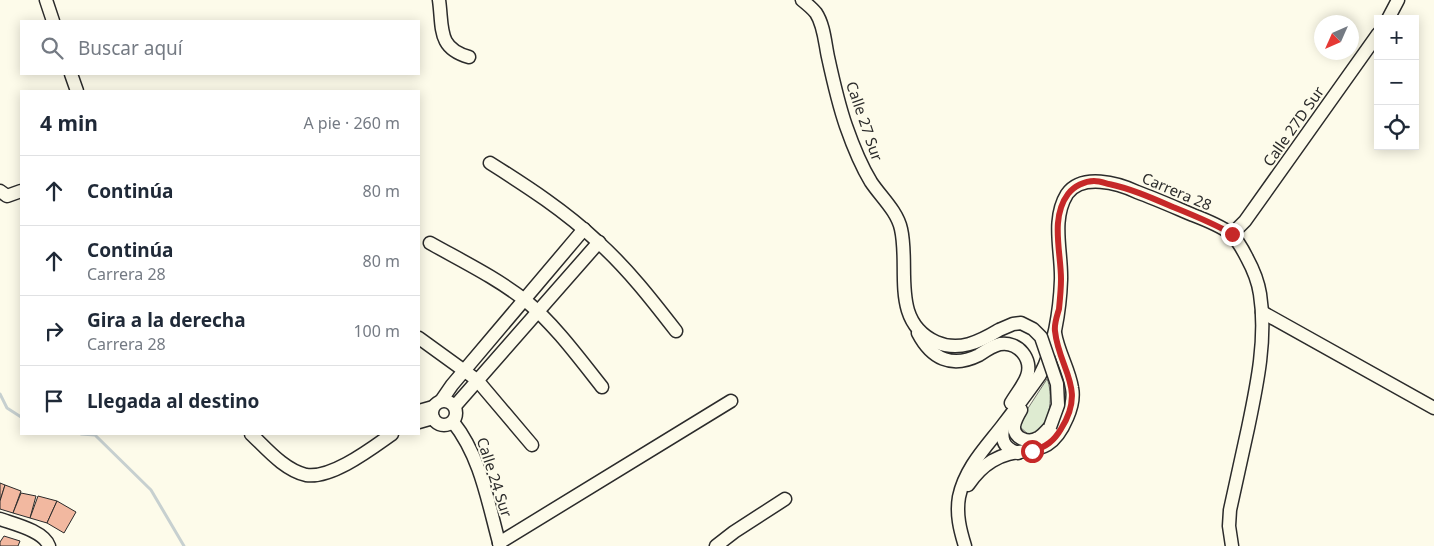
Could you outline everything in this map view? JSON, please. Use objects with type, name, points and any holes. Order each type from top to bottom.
[{"type":"street","points":[[46,0],[53,20]]},
{"type":"street","points":[[438,0],[444,42],[456,53],[469,57]]},
{"type":"street","name":"Calle 27 Sur","points":[[802,0],[816,14],[822,27],[838,102],[858,160],[897,218],[901,229],[905,297],[912,322],[928,350],[944,360],[958,361],[968,359],[1000,344],[1010,344],[1018,348],[1028,361],[1027,376],[975,461]]},
{"type":"street","points":[[1390,15],[1398,0]]},
{"type":"street","name":"Calle 27D Sur","points":[[1232,234],[1245,221],[1374,40]]},
{"type":"street","points":[[71,75],[77,90]]},
{"type":"street","points":[[490,164],[531,188],[599,242],[647,293],[676,331]]},
{"type":"street","name":"Carrera 28","points":[[1054,329],[1059,309],[1061,279],[1058,222],[1062,206],[1068,193],[1077,185],[1095,181],[1129,188],[1217,225],[1232,234],[1254,271],[1260,291],[1262,312]]},
{"type":"street","points":[[0,191],[8,196],[20,192]]},
{"type":"street","points":[[420,411],[435,409],[464,370],[584,229]]},
{"type":"street","points":[[455,406],[599,242]]},
{"type":"street","points":[[430,243],[492,278],[538,311],[602,387]]},
{"type":"street","points":[[1232,546],[1229,526],[1230,510],[1256,389],[1261,352],[1262,312],[1434,408]]},
{"type":"street","points":[[912,322],[920,332],[932,340],[942,345],[954,347],[967,346],[978,342],[1013,324],[1021,324],[1034,329],[1041,337],[1058,384],[1058,405],[1046,436],[1036,449]]},
{"type":"street","points":[[1050,427],[1038,438],[1030,441],[1018,437],[1014,424],[1046,361],[1054,329]]},
{"type":"street","points":[[958,506],[966,488],[981,469],[992,460],[1050,444],[1064,424],[1070,409],[1072,388],[1058,348],[1054,329]]},
{"type":"street","points":[[420,339],[477,380],[532,444]]},
{"type":"street","points":[[965,546],[960,528],[958,506],[965,477],[975,461],[1037,380]]},
{"type":"street","points":[[420,421],[446,400],[455,406],[457,414],[453,422],[442,425],[435,409]]},
{"type":"street","points":[[500,545],[731,400]]},
{"type":"street","name":"Calle 24 Sur","points":[[453,422],[464,436],[472,451],[500,545]]},
{"type":"street","points":[[1005,422],[1002,431],[1003,442],[1011,451],[1018,453]]},
{"type":"street","points":[[252,435],[278,460],[293,470],[307,475],[337,469],[391,435]]},
{"type":"street","points":[[716,546],[785,499]]},
{"type":"street","points":[[0,519],[38,533],[47,541],[49,546]]},
{"type":"green space","points":[[1047,379],[1050,392],[1048,415],[1042,429],[1037,433],[1029,435],[1020,427],[1021,419]]},
{"type":"building","points":[[0,483],[5,485],[0,501]]},
{"type":"building","points":[[5,485],[21,491],[13,513],[0,509],[0,501]]},
{"type":"building","points":[[21,493],[36,496],[30,518],[13,513]]},
{"type":"building","points":[[38,496],[57,501],[47,523],[30,518]]},
{"type":"building","points":[[57,501],[76,512],[64,533],[47,523]]},
{"type":"building","points":[[4,536],[20,541],[18,546],[0,546]]},
{"type":"waterway","points":[[0,394],[7,408],[20,416]]},
{"type":"waterway","points":[[95,435],[151,490],[184,546]]},
{"type":"route","points":[[1032,451],[1050,444],[1056,437],[1064,424],[1072,397],[1072,388],[1054,329],[1059,309],[1061,279],[1058,222],[1068,193],[1077,185],[1095,181],[1129,188],[1217,225],[1232,234]]}]
